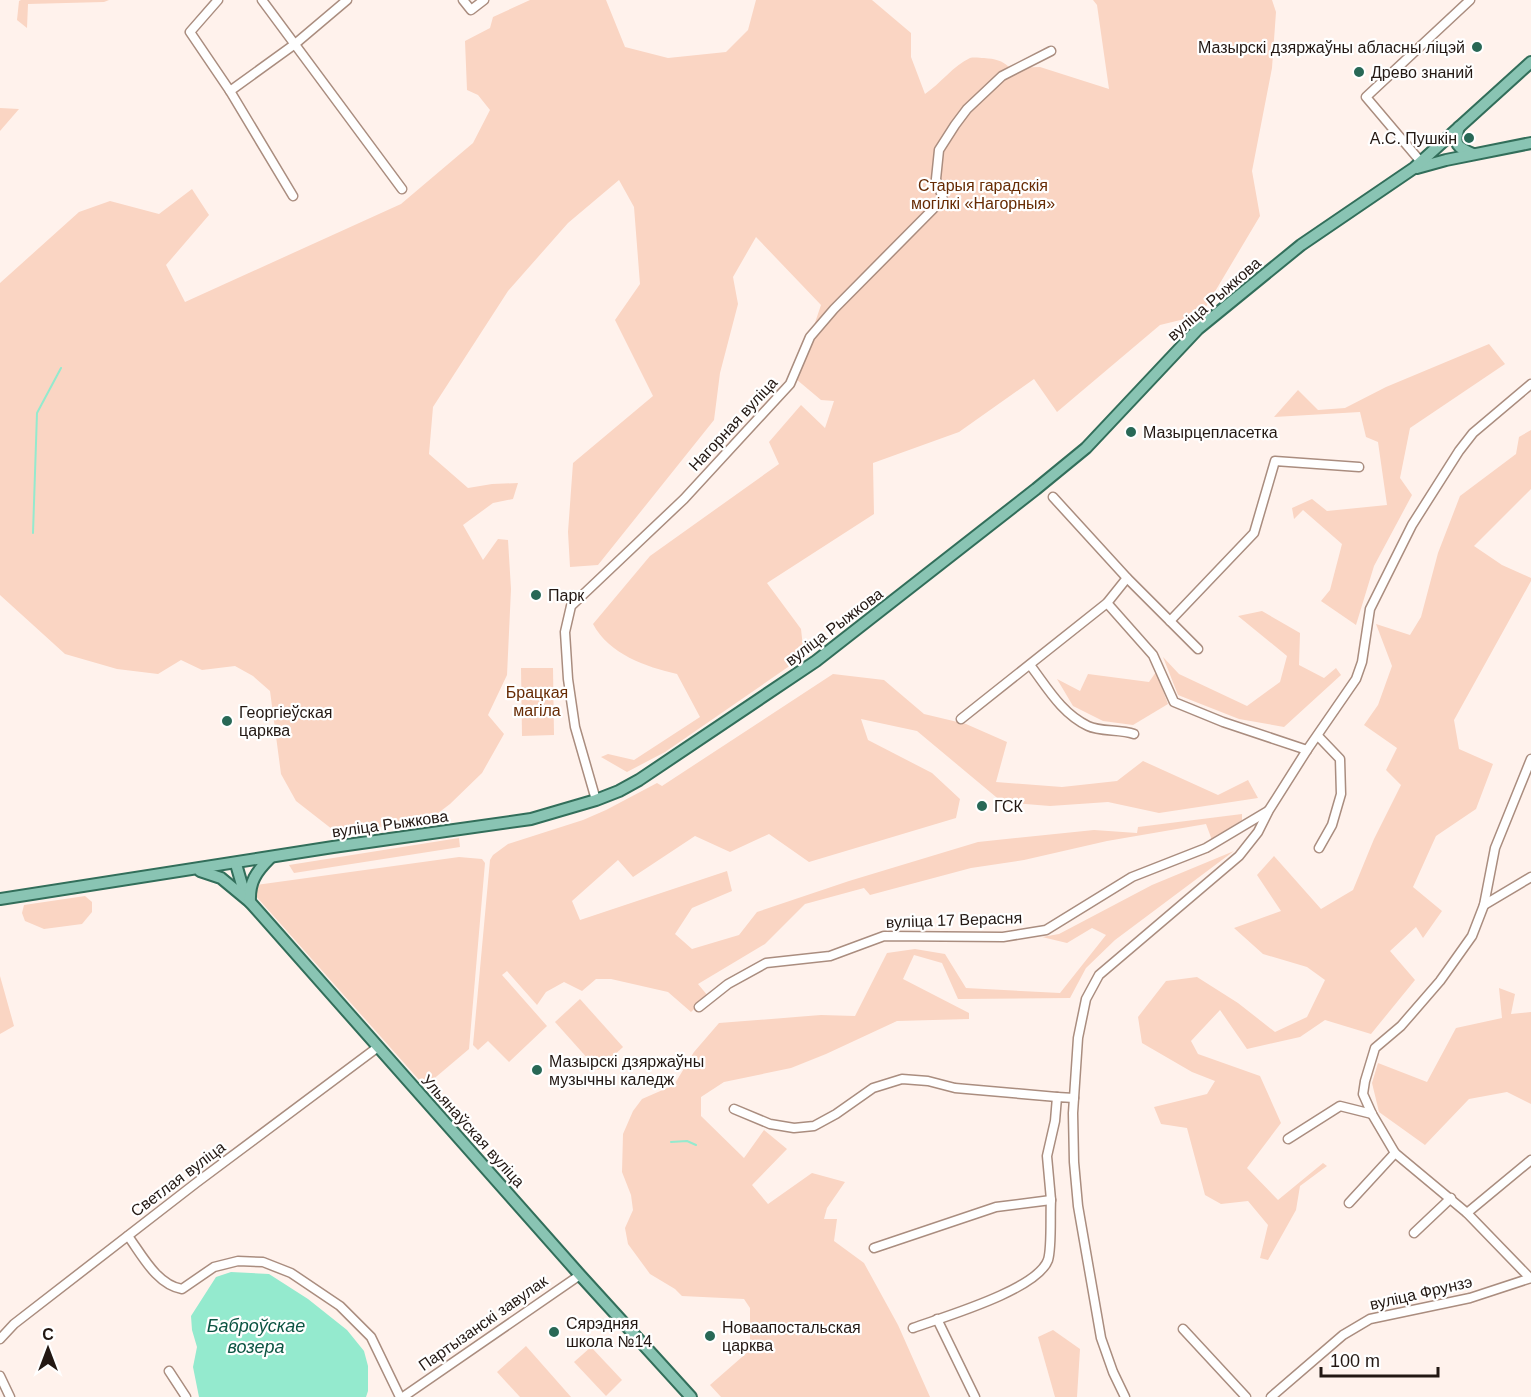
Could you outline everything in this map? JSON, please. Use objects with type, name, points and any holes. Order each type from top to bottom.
[{"type":"main road","name":"вуліца Рыжкова","points":[[0,899],[531,819],[619,791],[639,780],[825,654],[1036,489],[1086,448],[1198,329],[1301,245],[1417,165],[1531,62]]},
{"type":"main road","points":[[1459,127],[1456,142],[1460,148],[1473,154]]},
{"type":"main road","points":[[1417,165],[1531,143]]},
{"type":"main road","points":[[250,902],[251,884],[255,874],[271,858]]},
{"type":"main road","points":[[231,887],[231,869],[236,864],[250,902]]},
{"type":"main road","name":"Ульянаўская вуліца","points":[[195,870],[214,875],[250,902],[691,1397]]},
{"type":"street","points":[[218,0],[190,32],[230,91],[293,196]]},
{"type":"street","points":[[262,0],[402,189]]},
{"type":"street","points":[[230,91],[295,44],[347,0]]},
{"type":"street","points":[[463,0],[471,10],[484,0]]},
{"type":"street","points":[[1417,165],[1366,98],[1470,0]]},
{"type":"street","name":"Нагорная вуліца","points":[[596,800],[575,727],[568,679],[565,632],[571,606],[684,499],[790,384],[810,338],[834,309],[943,199],[936,179],[939,150],[967,109],[1002,76],[1051,51]]},
{"type":"street","name":"вуліца 17 Верасня","points":[[1125,1397],[1101,1338],[1078,1206],[1072,1113],[1078,1038],[1086,999],[1099,975],[1239,856],[1258,832],[1269,810],[1307,750],[1356,680],[1362,662],[1370,609],[1412,525],[1473,433],[1531,384]]},
{"type":"street","points":[[1170,621],[1254,532],[1275,461],[1359,467]]},
{"type":"street","points":[[1053,497],[1127,578],[1198,649]]},
{"type":"street","points":[[961,719],[1107,603],[1127,578]]},
{"type":"street","points":[[1107,603],[1153,656],[1174,702],[1223,722],[1307,750]]},
{"type":"street","points":[[1030,665],[1061,707],[1089,727],[1124,730],[1134,734]]},
{"type":"street","points":[[1318,736],[1340,759],[1341,794],[1332,825],[1319,848]]},
{"type":"street","points":[[1484,905],[1495,848],[1531,759]]},
{"type":"street","name":"вуліца 17 Верасня","points":[[699,1007],[728,984],[766,963],[830,956],[884,936],[1003,937],[1046,930],[1132,877],[1206,848],[1269,810]]},
{"type":"street","points":[[1484,905],[1531,877]]},
{"type":"street","name":"вуліца Фрунзэ","points":[[1273,1396],[1343,1335],[1370,1319],[1470,1298],[1530,1278],[1451,1198],[1395,1153],[1363,1094],[1375,1048],[1401,1026],[1440,981],[1472,936],[1484,905]]},
{"type":"street","name":"Светлая вуліца","points":[[0,1339],[14,1324],[378,1047]]},
{"type":"street","points":[[734,1109],[770,1125],[794,1128],[814,1126],[836,1114],[873,1088],[902,1079],[955,1088],[1074,1098]]},
{"type":"street","points":[[913,1328],[992,1299],[1022,1285],[1041,1270],[1048,1259],[1051,1200],[1047,1156],[1055,1120],[1057,1097]]},
{"type":"street","points":[[1288,1139],[1340,1106],[1372,1114]]},
{"type":"street","points":[[1349,1203],[1395,1153]]},
{"type":"street","points":[[1467,1213],[1531,1160]]},
{"type":"street","points":[[1414,1233],[1451,1198]]},
{"type":"street","points":[[874,1248],[996,1207],[1051,1200]]},
{"type":"street","name":"Партызанскі завулак","points":[[128,1236],[158,1276],[171,1287],[182,1289],[214,1267],[237,1261],[263,1262],[291,1273],[339,1306],[371,1337],[401,1397],[580,1275]]},
{"type":"street","points":[[937,1319],[975,1397]]},
{"type":"street","points":[[1183,1329],[1246,1397]]},
{"type":"street","points":[[169,1371],[186,1397]]},
{"type":"street","points":[[0,1376],[10,1397]]},
{"type":"green space","points":[[21,0],[109,0],[28,4],[27,28],[17,20]]},
{"type":"green space","name":"Старыя гарадскія могілкі «Нагорныя»","points":[[530,0],[606,0],[625,47],[668,58],[726,52],[748,30],[756,0],[872,0],[911,33],[911,57],[925,94],[958,65],[970,58],[998,60],[1010,68],[1040,67],[1109,89],[1097,5],[1093,0],[1272,0],[1276,12],[1272,68],[1252,171],[1260,216],[1201,315],[1160,325],[1057,412],[1034,379],[959,432],[873,463],[874,514],[767,583],[801,629],[804,656],[665,752],[627,772],[601,757],[608,754],[634,760],[700,717],[677,674],[629,658],[609,643],[593,624],[650,556],[779,464],[769,442],[801,405],[825,428],[834,401],[821,400],[796,379],[821,305],[756,237],[733,277],[738,304],[720,373],[714,420],[598,565],[570,567],[568,532],[573,463],[653,396],[615,320],[640,284],[634,207],[619,180],[568,223],[508,291],[433,407],[429,454],[468,488],[518,483],[513,499],[493,503],[463,525],[483,560],[498,539],[508,540],[511,589],[507,675],[488,715],[504,734],[482,773],[450,804],[429,820],[337,833],[296,801],[281,774],[270,691],[253,676],[235,666],[202,670],[181,660],[158,674],[117,669],[65,654],[0,595],[0,283],[79,212],[110,201],[159,214],[192,189],[209,215],[166,265],[185,302],[401,204],[473,143],[490,110],[478,95],[467,90],[465,41],[490,28],[493,17]]},
{"type":"green space","points":[[0,108],[19,109],[0,131]]},
{"type":"green space","points":[[1489,344],[1505,364],[1410,428],[1400,478],[1412,495],[1374,566],[1356,625],[1321,601],[1330,590],[1342,544],[1303,510],[1294,519],[1292,508],[1312,499],[1327,511],[1387,505],[1378,442],[1366,437],[1360,412],[1274,417],[1298,390],[1318,410],[1345,408],[1386,387]]},
{"type":"green space","points":[[1531,430],[1531,489],[1474,546],[1502,565],[1531,578],[1531,581],[1454,720],[1459,749],[1493,764],[1476,809],[1436,836],[1413,887],[1442,911],[1423,938],[1416,927],[1390,951],[1415,980],[1371,1034],[1325,1020],[1300,1037],[1247,1049],[1220,1010],[1191,1041],[1198,1054],[1260,1076],[1281,1123],[1247,1168],[1278,1200],[1323,1163],[1327,1166],[1300,1186],[1296,1210],[1268,1260],[1260,1258],[1268,1225],[1248,1201],[1221,1204],[1205,1195],[1187,1128],[1161,1124],[1154,1107],[1207,1094],[1215,1081],[1192,1072],[1142,1043],[1138,1017],[1166,981],[1197,977],[1238,1003],[1275,1032],[1307,1017],[1325,980],[1307,967],[1263,954],[1234,928],[1281,911],[1257,875],[1274,856],[1321,909],[1353,890],[1374,839],[1401,785],[1386,770],[1397,748],[1364,725],[1378,705],[1392,666],[1376,624],[1410,635],[1421,617],[1438,553],[1460,496],[1516,454],[1519,437]]},
{"type":"green space","points":[[1262,611],[1300,633],[1299,665],[1324,678],[1336,668],[1341,675],[1284,727],[1239,719],[1178,695],[1163,657],[1179,674],[1247,706],[1280,682],[1287,656],[1238,616]]},
{"type":"green space","name":"Брацкая магіла","points":[[521,668],[553,668],[554,735],[522,736]]},
{"type":"green space","points":[[1156,672],[1168,704],[1133,725],[1103,721],[1073,706],[1057,679],[1080,691],[1088,674],[1149,682]]},
{"type":"green space","points":[[833,674],[884,680],[924,714],[966,724],[1007,742],[996,782],[1062,787],[1117,781],[1143,761],[1218,795],[1248,780],[1258,798],[1159,813],[1108,802],[1050,806],[1002,802],[917,731],[861,719],[868,740],[932,773],[960,799],[956,818],[809,862],[769,834],[730,852],[695,836],[633,877],[618,860],[572,901],[580,920],[727,871],[732,891],[692,908],[675,934],[692,949],[739,935],[757,912],[978,842],[1094,830],[1137,833],[1138,827],[1242,814],[1242,820],[1212,840],[1206,824],[1107,841],[1024,860],[971,868],[870,895],[864,888],[805,904],[765,944],[698,984],[708,996],[691,1012],[668,992],[611,979],[596,979],[582,991],[564,982],[546,992],[537,1005],[507,971],[502,975],[547,1026],[509,1062],[488,1041],[478,1050],[473,1045],[490,860],[493,855],[508,844],[583,820],[606,810],[657,783],[662,786]]},
{"type":"green space","points":[[459,838],[460,847],[294,873],[289,865]]},
{"type":"green space","points":[[1234,851],[1115,940],[1086,968],[1070,998],[958,999],[942,963],[914,955],[903,979],[969,1013],[969,1019],[897,1021],[791,1068],[724,1082],[701,1097],[701,1116],[744,1158],[764,1130],[787,1149],[752,1185],[768,1204],[812,1173],[845,1182],[827,1208],[824,1219],[837,1219],[834,1241],[864,1263],[898,1325],[930,1397],[721,1397],[710,1385],[750,1350],[750,1308],[744,1299],[682,1296],[675,1289],[650,1274],[628,1244],[625,1228],[633,1210],[631,1195],[622,1172],[623,1134],[633,1111],[642,1099],[674,1085],[694,1052],[719,1023],[821,1015],[855,1016],[887,953],[915,949],[945,954],[966,988],[1060,993],[1106,935],[1092,928],[1067,943],[1042,937],[1059,934],[1152,885]]},
{"type":"green space","points":[[459,857],[482,859],[485,863],[469,1049],[430,1082],[460,1115],[452,1117],[255,895],[256,885]]},
{"type":"green space","points":[[85,896],[92,902],[92,912],[82,924],[44,929],[25,921],[22,913],[24,905]]},
{"type":"green space","points":[[0,976],[14,1026],[0,1034]]},
{"type":"green space","points":[[1499,988],[1515,994],[1511,1014],[1531,1012],[1531,1104],[1507,1092],[1469,1099],[1425,1145],[1379,1112],[1372,1083],[1378,1063],[1427,1082],[1456,1028],[1502,1018]]},
{"type":"green space","points":[[580,999],[623,1047],[598,1070],[555,1022]]},
{"type":"green space","points":[[493,1152],[519,1184],[513,1184],[489,1158]]},
{"type":"green space","points":[[1053,1330],[1080,1349],[1077,1397],[1055,1397],[1038,1337]]},
{"type":"green space","points":[[526,1346],[571,1397],[520,1397],[497,1372]]},
{"type":"green space","points":[[591,1347],[622,1380],[606,1396],[574,1362]]},
{"type":"water","name":"Баброўскае возера","points":[[231,1272],[269,1274],[308,1299],[347,1330],[364,1351],[368,1366],[366,1397],[199,1397],[193,1367],[197,1347],[191,1316],[216,1277]]},
{"type":"waterway","points":[[33,533],[37,413],[61,368]]},
{"type":"waterway","points":[[671,1142],[687,1141],[696,1145]]},
{"type":"place","name":"Мазырскі дзяржаўны абласны ліцэй","points":[[1477,47]]},
{"type":"place","name":"Древо знаний","points":[[1359,72]]},
{"type":"place","name":"А.С. Пушкін","points":[[1469,138]]},
{"type":"place","name":"Мазырцепласетка","points":[[1131,432]]},
{"type":"place","name":"Парк","points":[[536,595]]},
{"type":"place","name":"Георгіеўская царква","points":[[227,721]]},
{"type":"place","name":"ГСК","points":[[982,806]]},
{"type":"place","name":"Мазырскі дзяржаўны музычны каледж","points":[[537,1070]]},
{"type":"place","name":"Сярэдняя школа №14","points":[[554,1332]]},
{"type":"place","name":"Новаапостальская царква","points":[[710,1336]]}]
